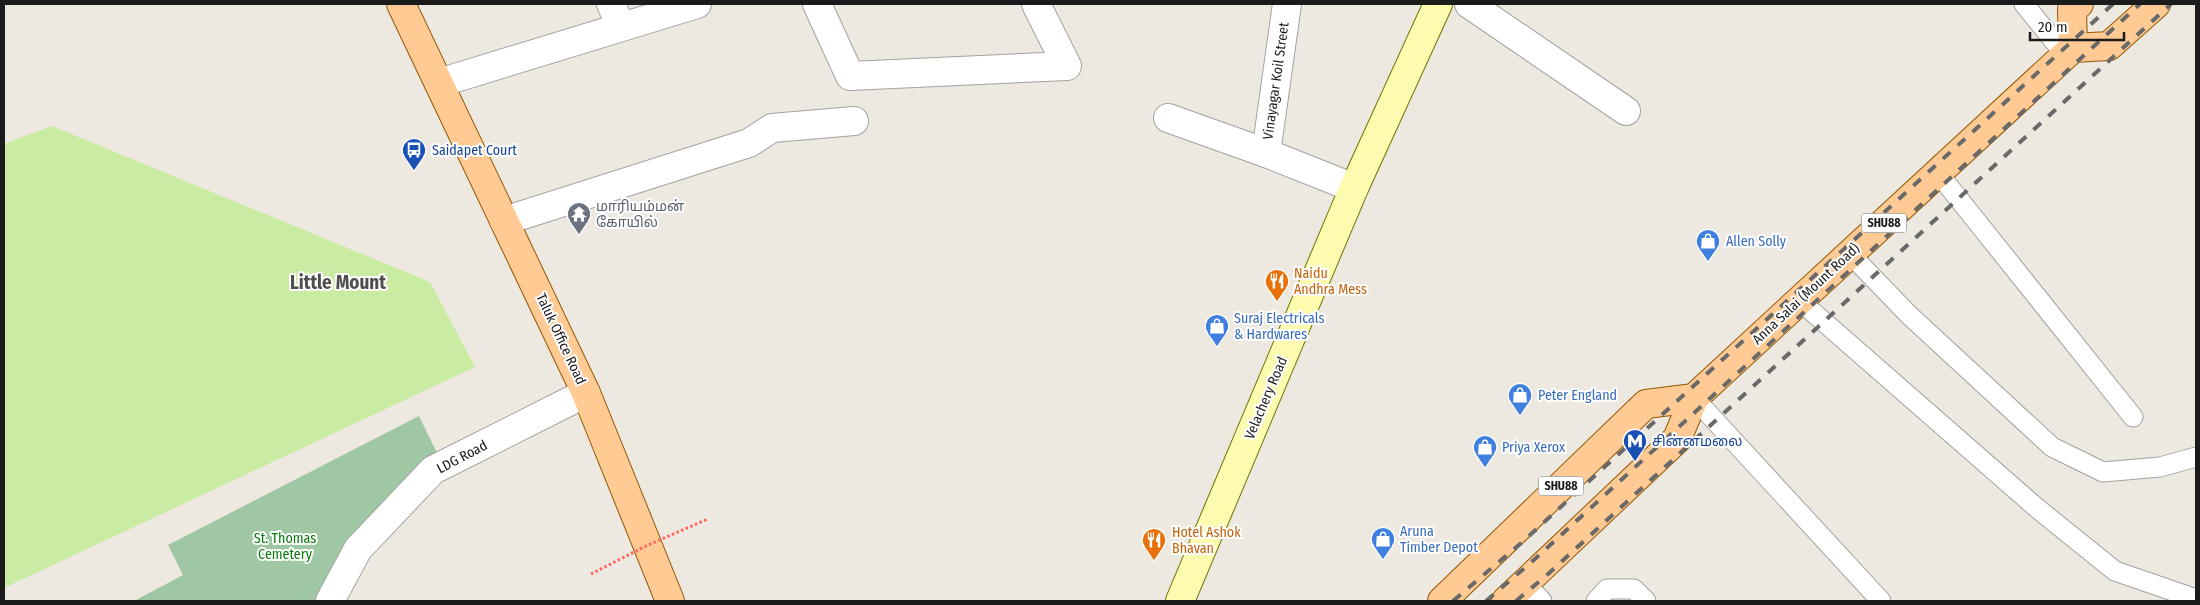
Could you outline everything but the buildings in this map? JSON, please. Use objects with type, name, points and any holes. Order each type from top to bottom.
[{"type":"main road","name":"Taluk Office Road","points":[[401,4],[586,393],[670,601]]},
{"type":"main road","name":"Velachery Road","points":[[1180,601],[1354,188],[1438,4]]},
{"type":"main road","points":[[2079,4],[2072,9],[2070,52],[2109,46],[2156,4]]},
{"type":"main road","name":"Anna Salai (Mount Road)","points":[[1506,601],[1534,592],[1676,439],[1694,398],[2070,52]]},
{"type":"main road","name":"SHU88","points":[[1442,601],[1646,404],[1694,398]]},
{"type":"street","points":[[439,83],[616,15],[698,4]]},
{"type":"street","points":[[817,4],[850,76],[1067,66],[1036,4]]},
{"type":"street","name":"Vinayagar Koil Street","points":[[1287,4],[1266,153],[1354,188]]},
{"type":"street","points":[[1469,4],[1626,111]]},
{"type":"street","points":[[1168,118],[1266,153]]},
{"type":"street","points":[[504,221],[749,143],[772,128],[854,121]]},
{"type":"street","name":"LDG Road","points":[[330,601],[358,549],[433,470],[586,393]]},
{"type":"lane","points":[[2024,4],[2070,52]]},
{"type":"lane","points":[[1938,173],[2133,417]]},
{"type":"lane","points":[[1850,254],[1909,315],[2052,447],[2103,472],[2160,468],[2196,457]]},
{"type":"lane","points":[[1800,301],[2038,509],[2115,571],[2196,599]]},
{"type":"lane","points":[[1694,398],[1881,601]]},
{"type":"lane","points":[[1596,601],[1607,589],[1634,589],[1646,601]]},
{"type":"path","points":[[591,574],[646,546],[708,519]]},
{"type":"green space","points":[[52,126],[430,282],[475,367],[4,588],[4,144]]},
{"type":"green space","name":"St. Thomas Cemetery","points":[[419,416],[437,453],[398,485],[321,589],[315,601],[134,601],[183,575],[168,545]]},
{"type":"railway","points":[[1453,601],[1520,544],[2113,4]]},
{"type":"railway","points":[[1486,601],[1536,558],[2140,4]]},
{"type":"railway","points":[[1516,601],[1548,574],[2171,4]]},
{"type":"place","name":"Saidapet Court","points":[[414,171]]},
{"type":"place","name":"மாரியம்மன் கோயில்","points":[[579,235]]},
{"type":"place","name":"Allen Solly","points":[[1708,262]]},
{"type":"place","name":"Naidu Andhra Mess","points":[[1277,302]]},
{"type":"place","name":"Suraj Electricals & Hardwares","points":[[1217,347]]},
{"type":"place","name":"Peter England","points":[[1520,416]]},
{"type":"place","name":"சின்னமலை","points":[[1635,462]]},
{"type":"place","name":"Priya Xerox","points":[[1485,468]]},
{"type":"place","name":"Aruna Timber Depot","points":[[1383,560]]},
{"type":"place","name":"Hotel Ashok Bhavan","points":[[1154,561]]},
{"type":"district","name":"Little Mount","points":[[338,282]]}]
